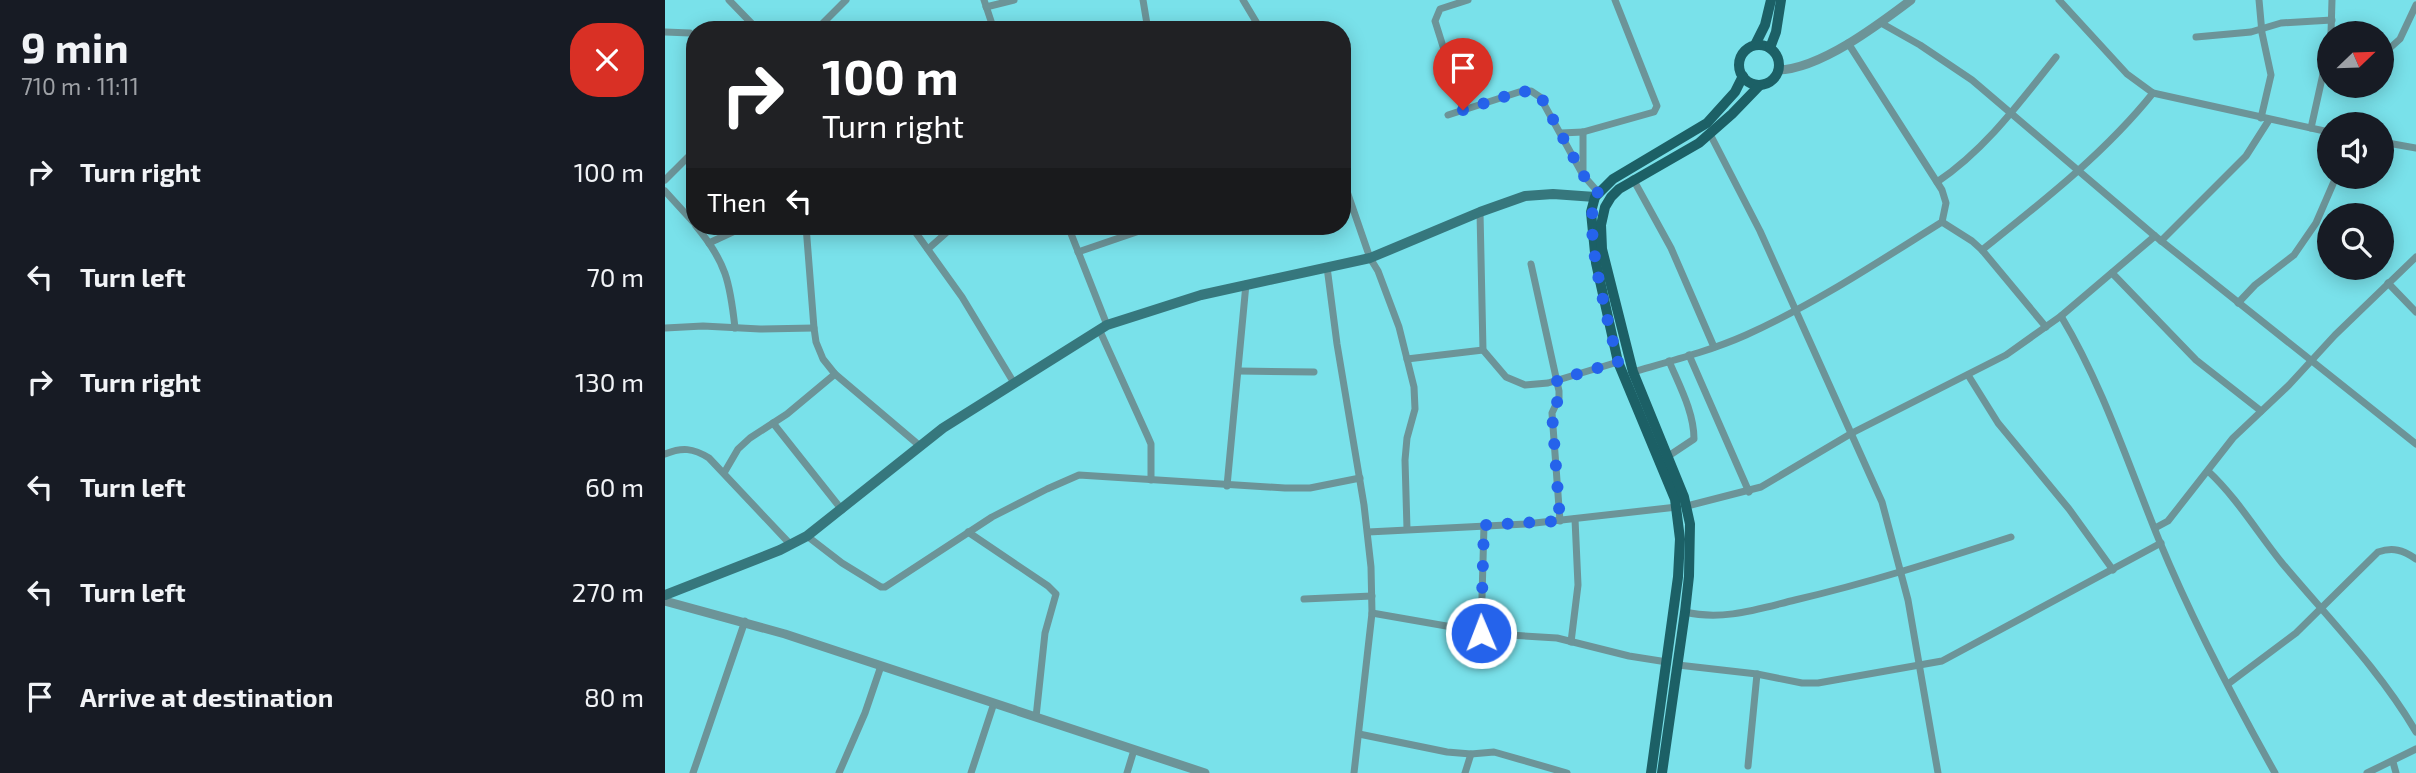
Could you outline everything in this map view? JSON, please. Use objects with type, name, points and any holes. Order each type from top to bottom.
[{"type":"main road","points":[[1755,45],[1765,25],[1771,0]]},
{"type":"main road","points":[[1663,773],[1682,507],[1618,362],[1619,343],[1602,248],[1601,225],[1605,207],[1611,197],[1633,179],[1710,134],[1760,85],[1773,79],[1778,65],[1770,48],[1776,32],[1781,0]]},
{"type":"main road","points":[[1760,85],[1750,83],[1743,76],[1739,67],[1740,57],[1746,49],[1755,45],[1770,48]]},
{"type":"main road","points":[[1651,773],[1672,663],[1685,612],[1691,539],[1667,457],[1619,343],[1596,263],[1591,222],[1597,194],[1613,179],[1707,123],[1735,92],[1743,76]]},
{"type":"main road","points":[[665,595],[791,545],[807,536],[943,428],[1103,327],[1161,306],[1246,284],[1370,258],[1511,200],[1538,194],[1597,194]]},
{"type":"street","points":[[729,0],[749,21]]},
{"type":"street","points":[[825,21],[846,0]]},
{"type":"street","points":[[991,21],[985,4],[1014,0]]},
{"type":"street","points":[[1143,0],[1146,21]]},
{"type":"street","points":[[1243,0],[1256,21]]},
{"type":"street","points":[[1463,110],[1435,21],[1440,9],[1468,0]]},
{"type":"street","points":[[1561,133],[1583,132],[1654,112],[1657,106],[1615,0]]},
{"type":"street","points":[[1778,65],[1792,70],[1848,43],[1911,0]]},
{"type":"street","points":[[2059,0],[2127,74],[2153,93],[2317,129]]},
{"type":"street","points":[[1368,532],[1560,521],[1682,507],[1749,492],[1852,433],[2006,355],[2061,316],[2158,239],[2246,156],[2265,119],[2271,75],[2259,0]]},
{"type":"street","points":[[2196,37],[2234,34],[2281,23],[2332,20],[2332,0]]},
{"type":"street","points":[[2394,44],[2400,39],[2416,5]]},
{"type":"street","points":[[1881,23],[1972,80],[2158,239],[2416,444]]},
{"type":"street","points":[[665,32],[686,33]]},
{"type":"street","points":[[1633,372],[1744,336],[1834,289],[1942,222],[1946,203],[1942,190],[1848,43]]},
{"type":"street","points":[[1937,182],[1962,163],[2000,127],[2056,57]]},
{"type":"street","points":[[1448,115],[1519,92],[1531,91],[1541,97],[1583,175],[1597,194]]},
{"type":"street","points":[[1982,250],[2111,140],[2153,93]]},
{"type":"street","points":[[2311,128],[2319,98]]},
{"type":"street","points":[[1583,132],[1583,175]]},
{"type":"street","points":[[1710,134],[1796,310],[1882,502],[1901,570],[1938,773]]},
{"type":"street","points":[[2394,144],[2416,148]]},
{"type":"street","points":[[665,180],[686,159]]},
{"type":"street","points":[[1633,179],[1671,248],[1714,347]]},
{"type":"street","points":[[2238,303],[2255,285],[2294,256],[2316,223],[2331,189]]},
{"type":"street","points":[[665,191],[686,215]]},
{"type":"street","points":[[1351,203],[1370,258],[1387,295],[1414,387],[1415,410],[1407,438],[1407,529]]},
{"type":"street","points":[[1480,212],[1483,350],[1488,358],[1498,365],[1506,377],[1516,383],[1535,385],[1618,362]]},
{"type":"street","points":[[1942,222],[1982,250],[2046,327]]},
{"type":"street","points":[[703,235],[722,262],[728,276],[735,328]]},
{"type":"street","points":[[709,243],[726,235]]},
{"type":"street","points":[[807,235],[814,328],[823,359],[835,374],[920,446]]},
{"type":"street","points":[[918,235],[956,289],[1014,383]]},
{"type":"street","points":[[928,249],[944,235]]},
{"type":"street","points":[[1071,235],[1103,327],[1148,437],[1151,480]]},
{"type":"street","points":[[1078,252],[1128,235]]},
{"type":"street","points":[[2155,528],[2168,521],[2234,438],[2260,411],[2416,257]]},
{"type":"street","points":[[1531,264],[1557,380],[1559,398],[1552,413],[1560,521]]},
{"type":"street","points":[[1327,267],[1368,532],[1372,596],[1355,773]]},
{"type":"street","points":[[2112,273],[2196,360],[2260,411]]},
{"type":"street","points":[[2388,283],[2416,312]]},
{"type":"street","points":[[1227,486],[1246,284]]},
{"type":"street","points":[[2061,316],[2093,374],[2161,543],[2228,684],[2276,773]]},
{"type":"street","points":[[665,328],[814,328]]},
{"type":"street","points":[[1407,359],[1483,350]]},
{"type":"street","points":[[1689,355],[1749,492]]},
{"type":"street","points":[[1667,457],[1694,439],[1684,397],[1669,362]]},
{"type":"street","points":[[1239,371],[1314,372]]},
{"type":"street","points":[[724,473],[738,449],[750,438],[773,424],[835,374]]},
{"type":"street","points":[[1968,374],[1999,423],[2070,509],[2113,570]]},
{"type":"street","points":[[773,424],[842,510]]},
{"type":"street","points":[[665,454],[682,448],[697,450],[709,458],[791,545]]},
{"type":"street","points":[[2208,471],[2227,489],[2281,561],[2390,691],[2416,732]]},
{"type":"street","points":[[807,536],[842,563],[885,587],[968,531],[1016,504],[1079,475],[1227,486],[1310,488],[1360,478]]},
{"type":"street","points":[[1571,642],[1578,585],[1575,519]]},
{"type":"street","points":[[1481,633],[1484,525]]},
{"type":"street","points":[[968,531],[1056,594],[1045,633],[1036,717]]},
{"type":"street","points":[[1685,612],[1700,616],[1731,615],[1819,594],[2011,537]]},
{"type":"street","points":[[1372,613],[1481,633],[1541,636],[1629,656],[1802,683],[1818,683],[1942,661],[2161,543]]},
{"type":"street","points":[[2228,684],[2288,640],[2378,552],[2389,548],[2404,551],[2416,559]]},
{"type":"street","points":[[1304,599],[1372,596]]},
{"type":"street","points":[[665,601],[700,612],[745,621],[1205,773]]},
{"type":"street","points":[[693,773],[745,621]]},
{"type":"street","points":[[838,773],[865,713],[881,666]]},
{"type":"street","points":[[1748,766],[1757,674]]},
{"type":"street","points":[[971,773],[994,703]]},
{"type":"street","points":[[1359,734],[1447,752],[1494,752],[1567,773]]},
{"type":"street","points":[[2367,773],[2416,749]]},
{"type":"street","points":[[1127,773],[1135,750]]},
{"type":"street","points":[[1465,773],[1471,754]]},
{"type":"street","points":[[2393,762],[2396,773]]},
{"type":"route","points":[[1463,110],[1519,92],[1531,91],[1541,97],[1583,175],[1598,192],[1591,212],[1591,222],[1596,263],[1618,362],[1557,380],[1559,398],[1552,413],[1560,521],[1484,525],[1481,633]]}]
